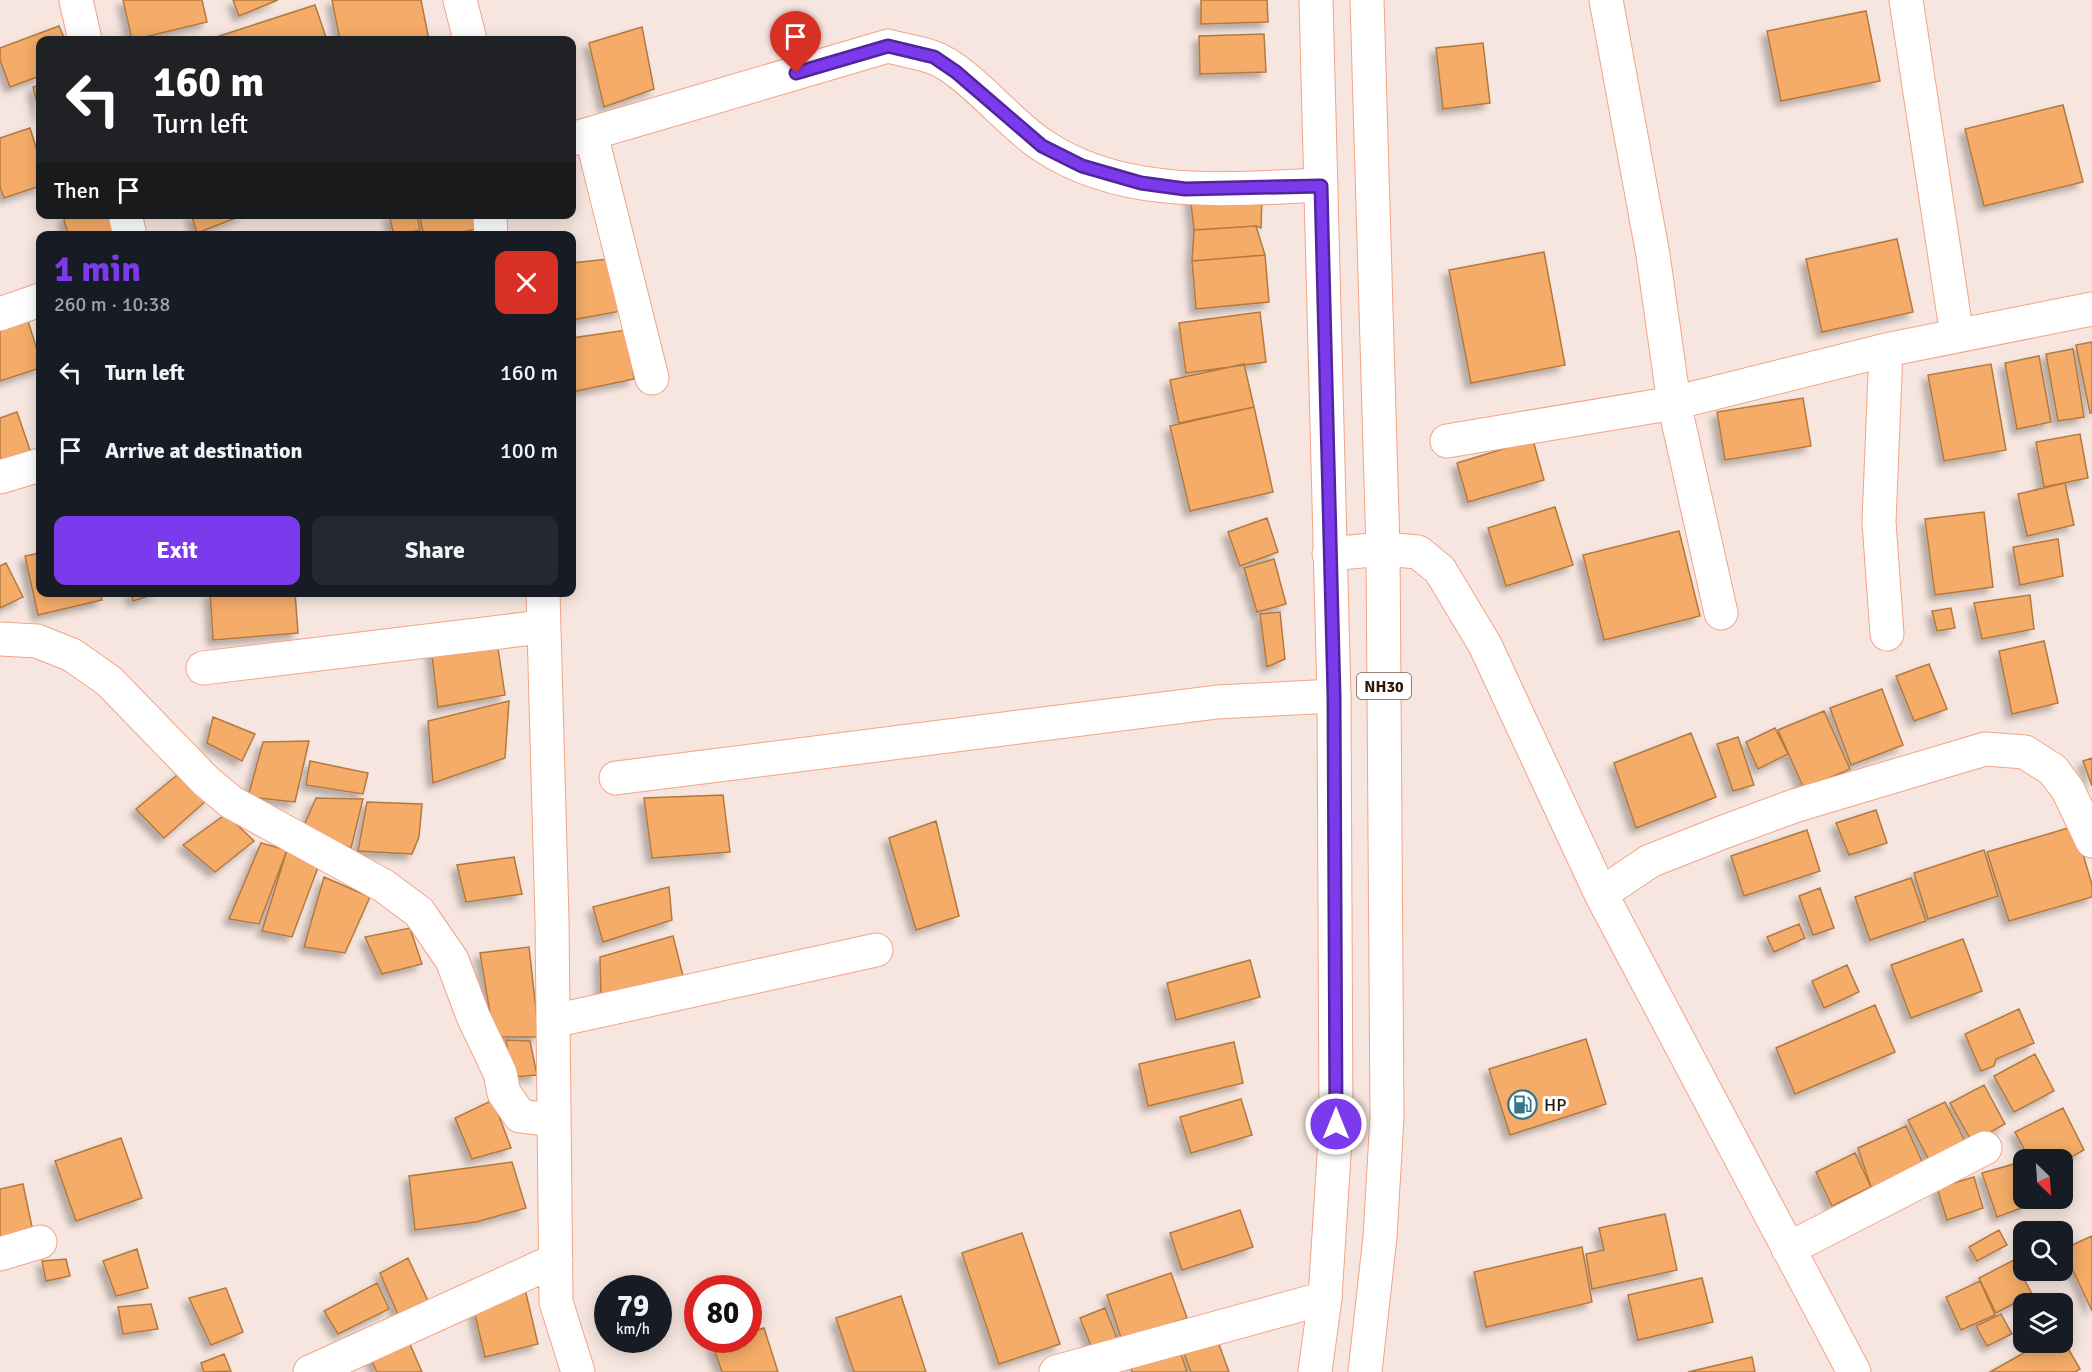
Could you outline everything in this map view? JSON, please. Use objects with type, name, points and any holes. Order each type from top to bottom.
[{"type":"main road","points":[[76,0],[84,36]]},
{"type":"main road","points":[[460,0],[469,36]]},
{"type":"main road","name":"NH30","points":[[1315,1372],[1325,1298],[1336,1124],[1334,696],[1316,0]]},
{"type":"main road","name":"NH30","points":[[1365,1372],[1380,1237],[1387,1117],[1383,549],[1367,0]]},
{"type":"main road","points":[[1606,0],[1653,255],[1674,403],[1721,613]]},
{"type":"main road","points":[[1906,0],[1957,336]]},
{"type":"main road","points":[[652,378],[581,136],[888,46],[934,57],[956,72],[1042,146],[1082,166],[1141,183],[1185,189],[1321,186]]},
{"type":"main road","points":[[0,314],[36,301]]},
{"type":"main road","points":[[1447,441],[1674,403],[1886,350],[2092,309]]},
{"type":"main road","points":[[1886,350],[1878,522],[1887,634]]},
{"type":"main road","points":[[0,477],[36,466]]},
{"type":"main road","points":[[1329,554],[1383,549],[1418,552],[1440,570],[1485,645],[1600,894],[1854,1372]]},
{"type":"main road","points":[[543,597],[553,1022],[552,1120],[556,1302],[578,1372]]},
{"type":"main road","points":[[203,668],[542,627]]},
{"type":"main road","points":[[0,639],[37,641],[72,655],[109,681],[206,781],[231,802],[384,886],[420,912],[452,960],[473,1016],[500,1073],[504,1093],[520,1116],[552,1120]]},
{"type":"main road","points":[[616,778],[1217,702],[1334,696]]},
{"type":"main road","points":[[1600,894],[1650,861],[1720,833],[1805,803],[1985,749],[2025,752],[2053,770],[2067,790],[2092,841]]},
{"type":"main road","points":[[553,1022],[876,950]]},
{"type":"main road","points":[[1788,1249],[1985,1148]]},
{"type":"main road","points":[[0,1254],[40,1242]]},
{"type":"main road","points":[[310,1372],[556,1260]]},
{"type":"main road","points":[[1056,1372],[1325,1298]]},
{"type":"building","points":[[123,0],[202,0],[207,22],[149,36],[131,36]]},
{"type":"building","points":[[233,0],[278,0],[239,16]]},
{"type":"building","points":[[332,0],[421,0],[428,36],[339,36]]},
{"type":"building","points":[[1201,0],[1267,0],[1268,22],[1201,24]]},
{"type":"building","points":[[315,5],[326,36],[219,36]]},
{"type":"building","points":[[1866,11],[1880,81],[1781,101],[1767,31]]},
{"type":"building","points":[[59,26],[63,36],[36,36],[36,77],[10,87],[0,60],[0,48]]},
{"type":"building","points":[[642,27],[654,89],[604,107],[589,43]]},
{"type":"building","points":[[1264,34],[1266,72],[1200,74],[1199,36]]},
{"type":"building","points":[[1483,43],[1490,103],[1443,109],[1436,48]]},
{"type":"building","points":[[2063,105],[2083,182],[1984,206],[1965,129]]},
{"type":"building","points":[[30,128],[36,147],[36,187],[4,198],[0,187],[0,138]]},
{"type":"building","points":[[1190,194],[1262,196],[1261,228],[1256,226],[1194,230]]},
{"type":"building","points":[[65,219],[116,219],[121,231],[67,231]]},
{"type":"building","points":[[193,219],[233,219],[202,231],[196,231]]},
{"type":"building","points":[[390,219],[418,219],[420,230],[393,231]]},
{"type":"building","points":[[420,219],[475,219],[477,229],[467,231],[423,231]]},
{"type":"building","points":[[1256,226],[1265,255],[1192,261],[1194,230]]},
{"type":"building","points":[[1897,239],[1913,312],[1822,332],[1806,259]]},
{"type":"building","points":[[1544,252],[1565,365],[1471,383],[1449,270]]},
{"type":"building","points":[[1265,255],[1269,302],[1196,309],[1192,261]]},
{"type":"building","points":[[608,259],[621,311],[576,319],[576,263]]},
{"type":"building","points":[[1260,312],[1266,362],[1186,373],[1179,323]]},
{"type":"building","points":[[27,318],[36,346],[36,369],[0,381],[0,327]]},
{"type":"building","points":[[627,330],[634,379],[576,391],[576,337]]},
{"type":"building","points":[[2092,342],[2092,413],[2090,413],[2076,345]]},
{"type":"building","points":[[2073,349],[2084,417],[2058,421],[2046,354]]},
{"type":"building","points":[[2039,356],[2051,422],[2017,429],[2005,363]]},
{"type":"building","points":[[1244,364],[1254,407],[1179,423],[1170,380]]},
{"type":"building","points":[[1991,364],[2006,450],[1944,461],[1928,375]]},
{"type":"building","points":[[1803,398],[1811,446],[1725,460],[1717,412]]},
{"type":"building","points":[[1254,407],[1273,492],[1190,511],[1170,426]]},
{"type":"building","points":[[17,412],[31,453],[0,463],[0,418]]},
{"type":"building","points":[[2080,434],[2088,478],[2044,487],[2036,442]]},
{"type":"building","points":[[1533,440],[1544,480],[1468,502],[1457,463]]},
{"type":"building","points":[[2065,483],[2074,525],[2027,536],[2018,494]]},
{"type":"building","points":[[1555,507],[1573,565],[1506,586],[1488,528]]},
{"type":"building","points":[[1984,512],[1993,587],[1935,595],[1925,519]]},
{"type":"building","points":[[1267,518],[1278,552],[1240,566],[1228,532]]},
{"type":"building","points":[[1679,531],[1700,616],[1604,640],[1583,555]]},
{"type":"building","points":[[2058,539],[2063,576],[2020,585],[2013,547]]},
{"type":"building","points":[[36,554],[36,597],[101,597],[102,600],[38,615],[25,556]]},
{"type":"building","points":[[1274,559],[1286,604],[1257,612],[1244,568]]},
{"type":"building","points":[[6,563],[23,597],[0,608],[0,566]]},
{"type":"building","points":[[2030,595],[2034,629],[1982,639],[1974,603]]},
{"type":"building","points":[[132,597],[145,597],[133,601]]},
{"type":"building","points":[[210,597],[295,597],[298,633],[213,640]]},
{"type":"building","points":[[1951,608],[1955,628],[1937,631],[1932,611]]},
{"type":"building","points":[[1280,612],[1285,659],[1267,667],[1260,614]]},
{"type":"building","points":[[496,635],[505,695],[438,707],[431,647]]},
{"type":"building","points":[[2044,641],[2058,703],[2012,714],[1999,651]]},
{"type":"building","points":[[1929,664],[1947,709],[1914,721],[1896,676]]},
{"type":"building","points":[[1882,689],[1903,745],[1851,765],[1830,708]]},
{"type":"building","points":[[509,701],[505,758],[433,783],[428,721]]},
{"type":"building","points":[[1824,711],[1850,769],[1804,789],[1778,730]]},
{"type":"building","points":[[213,717],[255,734],[242,761],[207,743]]},
{"type":"building","points":[[1775,728],[1788,754],[1758,769],[1746,742]]},
{"type":"building","points":[[1691,733],[1716,797],[1636,828],[1614,763]]},
{"type":"building","points":[[1738,737],[1754,785],[1733,791],[1717,744]]},
{"type":"building","points":[[309,741],[295,802],[248,797],[263,742]]},
{"type":"building","points":[[2092,758],[2092,786],[2083,761]]},
{"type":"building","points":[[310,761],[368,773],[363,794],[306,785]]},
{"type":"building","points":[[182,771],[208,799],[164,838],[136,809]]},
{"type":"building","points":[[723,795],[730,852],[652,858],[644,798]]},
{"type":"building","points":[[316,798],[363,799],[351,848],[302,830]]},
{"type":"building","points":[[367,802],[422,804],[419,837],[412,854],[358,851]]},
{"type":"building","points":[[1876,810],[1887,843],[1849,855],[1836,823]]},
{"type":"building","points":[[226,814],[254,841],[215,872],[183,845]]},
{"type":"building","points":[[936,821],[959,916],[916,930],[889,838]]},
{"type":"building","points":[[2075,826],[2092,885],[2092,897],[2009,921],[1987,852]]},
{"type":"building","points":[[1807,830],[1820,871],[1744,896],[1731,856]]},
{"type":"building","points":[[261,843],[287,850],[259,924],[229,919]]},
{"type":"building","points":[[287,850],[320,862],[292,937],[262,931]]},
{"type":"building","points":[[1984,850],[1998,896],[1928,919],[1914,873]]},
{"type":"building","points":[[514,857],[522,894],[466,902],[457,865]]},
{"type":"building","points":[[324,877],[370,897],[345,953],[304,947]]},
{"type":"building","points":[[1911,878],[1926,921],[1870,940],[1855,897]]},
{"type":"building","points":[[669,887],[672,920],[603,942],[593,907]]},
{"type":"building","points":[[1820,888],[1834,928],[1813,935],[1799,896]]},
{"type":"building","points":[[1799,924],[1805,938],[1774,952],[1767,937]]},
{"type":"building","points":[[410,928],[422,964],[382,974],[365,937]]},
{"type":"building","points":[[673,936],[683,976],[601,997],[600,957]]},
{"type":"building","points":[[1963,939],[1982,991],[1911,1018],[1891,965]]},
{"type":"building","points":[[529,947],[539,1037],[494,1037],[480,953]]},
{"type":"building","points":[[1250,960],[1260,997],[1176,1020],[1167,983]]},
{"type":"building","points":[[1847,965],[1859,992],[1824,1008],[1812,981]]},
{"type":"building","points":[[1875,1005],[1895,1052],[1795,1094],[1776,1048]]},
{"type":"building","points":[[2019,1009],[2034,1043],[1996,1059],[1994,1066],[1981,1071],[1965,1034]]},
{"type":"building","points":[[1586,1039],[1606,1104],[1510,1135],[1489,1069]]},
{"type":"building","points":[[506,1040],[530,1041],[537,1075],[512,1077]]},
{"type":"building","points":[[1234,1042],[1243,1083],[1148,1106],[1139,1064]]},
{"type":"building","points":[[2035,1054],[2054,1091],[2014,1112],[1994,1076]]},
{"type":"building","points":[[1984,1085],[2005,1124],[1972,1142],[1950,1103]]},
{"type":"building","points":[[1241,1099],[1252,1135],[1191,1153],[1180,1117]]},
{"type":"building","points":[[493,1100],[511,1148],[472,1159],[455,1118]]},
{"type":"building","points":[[1945,1102],[1966,1143],[1930,1162],[1908,1120]]},
{"type":"building","points":[[2063,1108],[2084,1150],[2073,1156],[2073,1149],[2024,1149],[2015,1132]]},
{"type":"building","points":[[1906,1126],[1924,1166],[1877,1188],[1871,1187],[1858,1148]]},
{"type":"building","points":[[121,1138],[142,1198],[76,1221],[55,1161]]},
{"type":"building","points":[[1855,1153],[1871,1187],[1832,1206],[1816,1172]]},
{"type":"building","points":[[512,1162],[526,1208],[476,1222],[415,1230],[409,1176]]},
{"type":"building","points":[[2013,1164],[2013,1209],[2019,1209],[1997,1217],[1982,1173]]},
{"type":"building","points":[[1974,1177],[1983,1208],[1947,1220],[1937,1188]]},
{"type":"building","points":[[23,1184],[32,1227],[0,1238],[0,1189]]},
{"type":"building","points":[[1240,1210],[1253,1247],[1182,1270],[1170,1233]]},
{"type":"building","points":[[1665,1214],[1677,1270],[1592,1289],[1586,1254],[1604,1250],[1599,1228]]},
{"type":"building","points":[[1999,1230],[2007,1245],[1977,1261],[1969,1247]]},
{"type":"building","points":[[1022,1233],[1060,1344],[999,1364],[962,1253]]},
{"type":"building","points":[[2092,1236],[2092,1311],[2073,1270],[2073,1245]]},
{"type":"building","points":[[1582,1247],[1592,1302],[1486,1327],[1474,1272]]},
{"type":"building","points":[[137,1249],[148,1288],[116,1296],[103,1261]]},
{"type":"building","points":[[408,1258],[430,1305],[400,1319],[380,1273]]},
{"type":"building","points":[[66,1259],[70,1276],[46,1281],[42,1261]]},
{"type":"building","points":[[2013,1261],[2013,1281],[2025,1281],[2031,1293],[2013,1293],[2013,1304],[1996,1313],[1979,1278]]},
{"type":"building","points":[[1171,1273],[1187,1318],[1122,1341],[1107,1295]]},
{"type":"building","points":[[1702,1278],[1713,1322],[1638,1340],[1628,1295]]},
{"type":"building","points":[[1980,1281],[1995,1315],[1961,1330],[1946,1297]]},
{"type":"building","points":[[377,1283],[389,1309],[338,1334],[324,1311]]},
{"type":"building","points":[[226,1288],[243,1332],[211,1345],[189,1298]]},
{"type":"building","points":[[525,1289],[538,1344],[485,1357],[472,1302]]},
{"type":"building","points":[[901,1296],[926,1372],[854,1372],[836,1318]]},
{"type":"building","points":[[151,1304],[158,1329],[123,1334],[118,1307]]},
{"type":"building","points":[[1105,1308],[1118,1341],[1093,1351],[1080,1318]]},
{"type":"building","points":[[2001,1314],[2012,1334],[1987,1346],[1976,1326]]},
{"type":"building","points":[[764,1328],[778,1372],[722,1372],[715,1353],[762,1353],[762,1329]]},
{"type":"building","points":[[406,1335],[422,1372],[377,1372],[368,1353]]},
{"type":"building","points":[[1217,1339],[1229,1372],[1191,1372],[1183,1351]]},
{"type":"building","points":[[1180,1351],[1187,1372],[1132,1372],[1131,1368]]},
{"type":"building","points":[[2024,1353],[2071,1353],[2080,1369],[2075,1372],[1990,1372]]},
{"type":"building","points":[[224,1354],[231,1371],[204,1372],[201,1363]]},
{"type":"building","points":[[1752,1357],[1755,1372],[1688,1372]]},
{"type":"place","name":"HP","points":[[1523,1105]]},
{"type":"route","points":[[796,73],[888,46],[934,57],[956,72],[1042,146],[1082,166],[1141,183],[1185,189],[1321,186],[1326,454],[1334,696],[1336,1124]]}]
